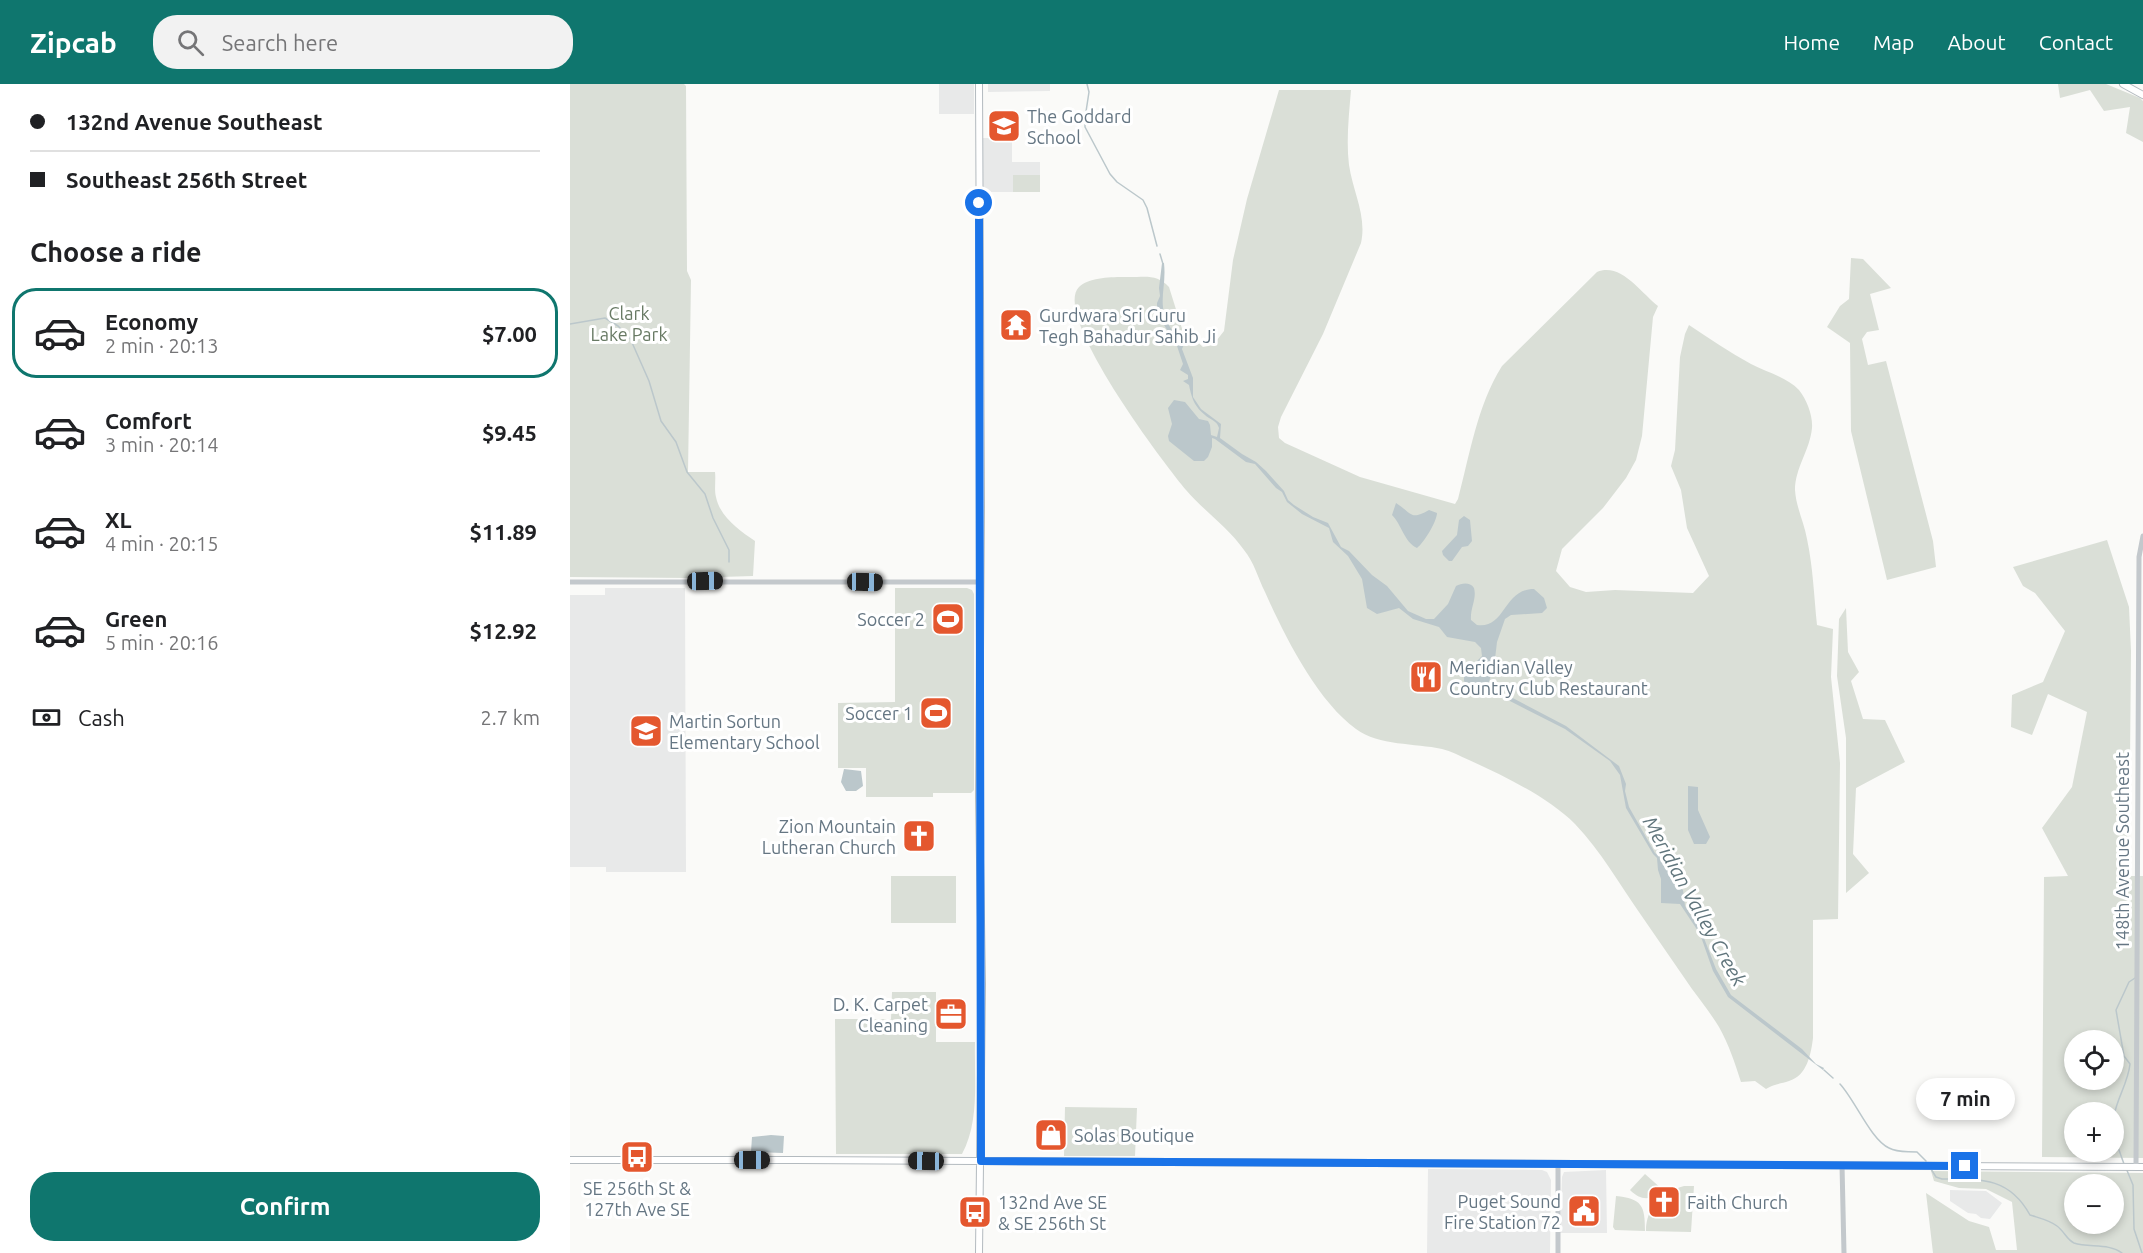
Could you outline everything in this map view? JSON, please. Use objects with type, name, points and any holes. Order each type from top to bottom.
[{"type":"main road","points":[[979,84],[981,1161],[979,1253]]},
{"type":"main road","points":[[2123,84],[2143,95]]},
{"type":"main road","points":[[570,1160],[2133,1167]]},
{"type":"street","name":"148th Avenue Southeast","points":[[2133,1167],[2137,976],[2139,557],[2143,536]]},
{"type":"street","points":[[570,582],[980,582]]},
{"type":"street","points":[[1558,1165],[1558,1253]]},
{"type":"street","points":[[1842,1165],[1844,1253]]},
{"type":"shaded area","points":[[939,84],[974,84],[974,114],[939,114]]},
{"type":"shaded area","points":[[988,84],[1050,84],[1050,91],[988,92]]},
{"type":"shaded area","points":[[983,138],[1012,138],[1012,162],[1040,162],[1040,192],[983,192]]},
{"type":"shaded area","points":[[1162,263],[1164,263],[1165,273],[1164,313],[1177,338],[1184,344],[1182,349],[1193,378],[1193,397],[1201,409],[1221,424],[1220,438],[1266,471],[1294,505],[1328,523],[1341,547],[1349,551],[1372,575],[1387,586],[1408,611],[1426,619],[1434,619],[1448,604],[1456,586],[1463,584],[1474,588],[1471,620],[1477,625],[1487,625],[1494,621],[1516,595],[1524,591],[1534,589],[1544,598],[1547,608],[1542,613],[1511,615],[1505,619],[1497,642],[1487,690],[1507,695],[1566,726],[1619,766],[1626,784],[1625,791],[1629,807],[1655,853],[1667,862],[1672,880],[1683,890],[1685,906],[1702,933],[1716,969],[1731,995],[1802,1049],[1816,1064],[1824,1068],[1823,1070],[1728,997],[1713,971],[1700,934],[1680,904],[1661,903],[1661,879],[1657,858],[1626,808],[1620,775],[1610,761],[1565,729],[1506,699],[1485,692],[1472,691],[1464,681],[1464,674],[1482,656],[1481,648],[1475,642],[1447,637],[1439,627],[1413,619],[1399,608],[1377,614],[1367,608],[1362,579],[1348,556],[1333,542],[1329,528],[1302,514],[1287,502],[1282,492],[1255,464],[1246,462],[1212,438],[1212,447],[1204,461],[1194,461],[1169,441],[1168,436],[1172,424],[1168,408],[1174,400],[1185,402],[1199,419],[1208,421],[1211,435],[1217,437],[1219,428],[1197,407],[1193,399],[1189,385],[1183,381],[1188,379],[1188,375],[1180,370],[1183,364],[1177,346],[1157,309]]},
{"type":"shaded area","points":[[1396,503],[1414,515],[1429,510],[1437,513],[1430,532],[1417,548],[1409,542],[1392,515]]},
{"type":"shaded area","points":[[1464,516],[1470,520],[1472,541],[1468,546],[1462,547],[1452,561],[1449,561],[1442,551],[1457,535],[1459,520]]},
{"type":"shaded area","name":"Martin Sortun Elementary School","points":[[605,588],[685,588],[686,872],[606,872],[606,867],[570,867],[570,595],[605,595]]},
{"type":"shaded area","points":[[844,769],[861,771],[863,786],[856,791],[846,791],[841,782]]},
{"type":"shaded area","points":[[1688,786],[1698,787],[1698,810],[1710,837],[1706,844],[1694,844],[1688,830]]},
{"type":"shaded area","points":[[784,1136],[783,1153],[751,1152],[752,1137]]},
{"type":"shaded area","points":[[1428,1169],[1542,1170],[1547,1172],[1551,1180],[1550,1253],[1427,1253]]},
{"type":"shaded area","points":[[1606,1170],[1607,1233],[1560,1233],[1564,1172]]},
{"type":"shaded area","points":[[1950,1190],[1986,1191],[2002,1203],[1990,1219],[1981,1218],[1976,1214],[1968,1213],[1950,1201]]},
{"type":"green space","name":"Clark Lake Park","points":[[570,84],[684,84],[686,86],[687,271],[691,280],[688,472],[715,472],[715,494],[722,511],[737,528],[755,541],[753,576],[570,577]]},
{"type":"green space","points":[[2058,84],[2106,84],[2140,98],[2143,101],[2143,142],[2126,133],[2130,107],[2104,111],[2090,90],[2060,98]]},
{"type":"green space","points":[[1279,90],[1351,90],[1348,156],[1362,223],[1361,243],[1323,334],[1281,417],[1278,427],[1279,438],[1285,443],[1360,477],[1455,504],[1480,414],[1493,381],[1502,366],[1597,272],[1614,271],[1630,280],[1658,306],[1653,317],[1642,436],[1636,460],[1626,478],[1603,508],[1562,549],[1556,571],[1570,587],[1586,592],[1615,590],[1693,593],[1709,576],[1687,528],[1681,490],[1671,466],[1675,450],[1680,357],[1689,325],[1757,367],[1794,385],[1805,398],[1812,428],[1797,474],[1795,490],[1809,550],[1817,625],[1833,629],[1831,677],[1840,763],[1838,919],[1813,920],[1813,1038],[1807,1064],[1795,1078],[1766,1089],[1755,1081],[1741,1082],[1729,1047],[1716,1022],[1602,857],[1564,814],[1525,788],[1456,754],[1442,749],[1375,738],[1356,729],[1342,717],[1315,685],[1303,666],[1247,555],[1231,534],[1193,498],[1174,475],[1114,390],[1095,357],[1081,327],[1075,303],[1079,287],[1091,280],[1146,277],[1162,281],[1169,287],[1184,335],[1193,338],[1203,347],[1213,345],[1224,331],[1233,260],[1247,199]]},
{"type":"green space","points":[[1013,175],[1040,175],[1040,192],[1013,192]]},
{"type":"green space","points":[[1851,258],[1863,259],[1891,288],[1870,294],[1879,330],[1867,332],[1862,339],[1868,365],[1886,361],[1933,541],[1936,567],[1887,580],[1851,431],[1850,343],[1827,327],[1840,306],[1849,299]]},
{"type":"green space","points":[[2107,540],[2129,607],[2131,651],[2129,876],[2143,876],[2143,1158],[2124,1158],[2124,1102],[2064,1102],[2064,1157],[2042,1157],[2044,877],[2068,876],[2042,828],[2072,787],[2087,712],[2048,694],[2032,735],[2011,727],[2012,695],[2043,682],[2065,631],[2035,593],[2023,586],[2013,567]]},
{"type":"green space","points":[[895,588],[967,588],[974,594],[974,790],[971,793],[933,793],[933,797],[866,797],[866,768],[838,768],[838,703],[895,702]]},
{"type":"green space","points":[[1846,608],[1848,652],[1859,672],[1851,681],[1863,719],[1885,720],[1905,762],[1856,788],[1853,854],[1869,873],[1846,893],[1846,738],[1837,676],[1839,619]]},
{"type":"green space","points":[[891,876],[956,876],[956,923],[891,923]]},
{"type":"green space","points":[[892,992],[936,992],[936,1042],[975,1042],[974,1114],[968,1141],[962,1154],[836,1154],[835,1019],[891,1019]]},
{"type":"green space","points":[[1065,1107],[1137,1108],[1135,1156],[1064,1156]]},
{"type":"green space","points":[[1931,1171],[2143,1173],[2143,1253],[1933,1253],[1926,1193],[1969,1221],[1989,1227],[1996,1250],[2017,1250],[2012,1202],[1986,1189],[1959,1188],[1934,1181]]},
{"type":"green space","points":[[1645,1174],[1663,1190],[1650,1198],[1642,1198],[1630,1190]]},
{"type":"green space","points":[[1684,1186],[1694,1186],[1691,1232],[1646,1231],[1649,1215],[1657,1202],[1669,1192]]},
{"type":"green space","points":[[1616,1196],[1632,1199],[1640,1205],[1643,1209],[1645,1231],[1615,1230],[1613,1227]]},
{"type":"waterway","name":"Meridian Valley Creek","points":[[1087,84],[1089,92],[1085,127],[1110,174],[1117,182],[1143,200],[1157,246]]},
{"type":"waterway","name":"Meridian Valley Creek","points":[[1160,254],[1163,264]]},
{"type":"waterway","points":[[570,324],[605,318],[618,326],[630,338],[649,381],[661,421],[676,442],[687,472],[705,494],[713,518],[729,550],[729,562]]},
{"type":"waterway","points":[[2117,1102],[2130,1064],[2124,1056],[2116,1010],[2129,982],[2135,978]]},
{"type":"waterway","name":"Meridian Valley Creek","points":[[1824,1070],[1833,1078]]},
{"type":"waterway","name":"Meridian Valley Creek","points":[[1840,1084],[1882,1144],[1896,1151],[1917,1152],[1926,1161]]},
{"type":"waterway","points":[[2126,1168],[2133,1185],[2134,1229],[2142,1253]]},
{"type":"waterway","name":"Meridian Valley Creek","points":[[1931,1169],[1936,1177],[1942,1179],[1981,1180],[2003,1187],[2013,1193],[2030,1215],[2054,1224],[2074,1243],[2111,1248],[2122,1253]]},
{"type":"place","name":"The Goddard School","points":[[1004,126]]},
{"type":"place","name":"Gurdwara Sri Guru Tegh Bahadur Sahib Ji","points":[[1016,325]]},
{"type":"place","name":"Soccer 2","points":[[948,619]]},
{"type":"place","name":"Meridian Valley Country Club Restaurant","points":[[1426,677]]},
{"type":"place","name":"Soccer 1","points":[[936,713]]},
{"type":"place","name":"Martin Sortun Elementary School","points":[[646,731]]},
{"type":"place","name":"Zion Mountain Lutheran Church","points":[[919,836]]},
{"type":"place","name":"D. K. Carpet Cleaning","points":[[951,1014]]},
{"type":"place","name":"Solas Boutique","points":[[1051,1135]]},
{"type":"place","name":"SE 256th St & 127th Ave SE","points":[[637,1157]]},
{"type":"place","name":"Faith Church","points":[[1664,1202]]},
{"type":"place","name":"Puget Sound Fire Station 72","points":[[1584,1211]]},
{"type":"place","name":"132nd Ave SE & SE 256th St","points":[[975,1212]]},
{"type":"route","points":[[979,203],[981,1161],[1965,1166]]}]
